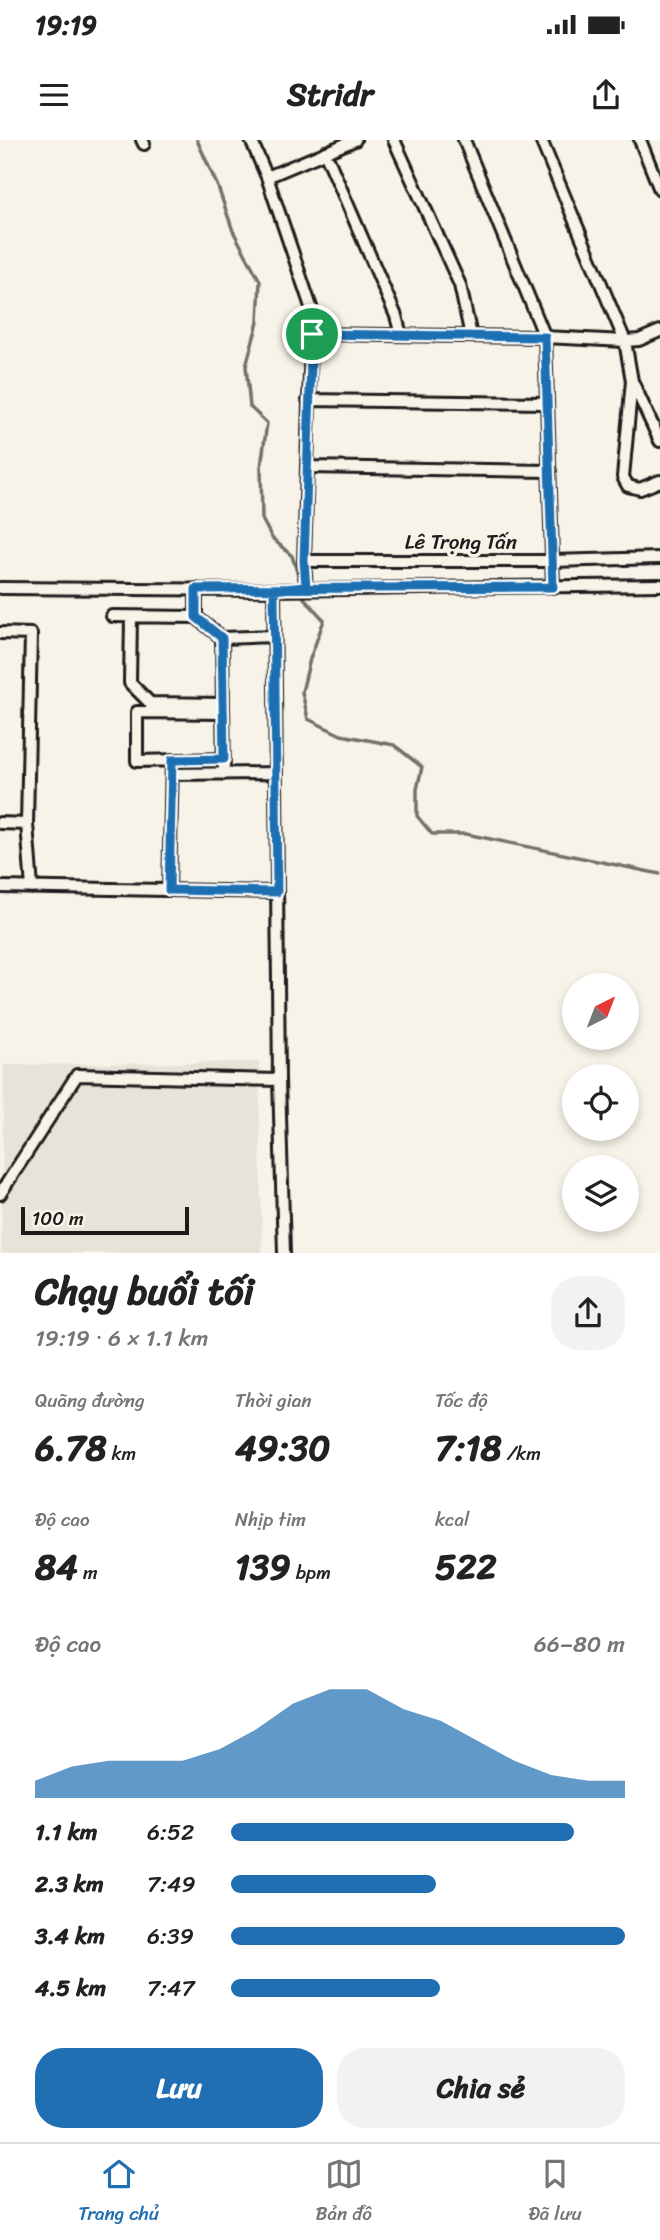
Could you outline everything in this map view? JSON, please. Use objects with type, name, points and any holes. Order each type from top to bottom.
[{"type":"street","points":[[251,140],[267,177],[312,310],[304,561],[306,587]]},
{"type":"street","points":[[267,177],[355,140]]},
{"type":"street","points":[[394,140],[460,285],[471,336]]},
{"type":"street","points":[[464,140],[545,337],[553,587]]},
{"type":"street","points":[[541,140],[625,341],[632,381],[660,441]]},
{"type":"street","points":[[640,140],[660,190]]},
{"type":"street","points":[[325,152],[397,316],[401,335]]},
{"type":"street","points":[[312,334],[545,337],[625,341],[639,340],[660,331]]},
{"type":"street","points":[[632,381],[623,477],[628,486],[640,489],[660,481]]},
{"type":"street","points":[[309,400],[547,403]]},
{"type":"street","points":[[307,467],[550,471]]},
{"type":"street","name":"Lê Trọng Tấn","points":[[304,561],[660,558]]},
{"type":"street","points":[[0,588],[274,590],[306,587],[660,585]]},
{"type":"street","points":[[196,589],[196,617]]},
{"type":"street","points":[[274,590],[279,1080],[284,1253]]},
{"type":"street","points":[[112,616],[196,617],[222,638],[274,636]]},
{"type":"street","points":[[131,617],[130,683],[150,703],[223,708]]},
{"type":"street","points":[[0,634],[31,634],[27,824],[32,888]]},
{"type":"street","points":[[222,638],[224,774]]},
{"type":"street","points":[[223,708],[137,712],[137,761],[224,759]]},
{"type":"street","points":[[169,890],[172,760]]},
{"type":"street","points":[[172,774],[275,773]]},
{"type":"street","points":[[0,823],[27,824]]},
{"type":"street","points":[[0,887],[277,892]]},
{"type":"street","points":[[0,1194],[77,1075],[279,1080]]},
{"type":"shaded area","points":[[259,1062],[262,1253],[1,1253],[4,1065]]},
{"type":"waterway","points":[[197,140],[218,187],[233,231],[260,281],[258,322],[246,366],[250,407],[267,423],[261,467],[262,519],[272,538],[292,556],[299,578]]},
{"type":"waterway","points":[[304,598],[324,620],[302,692],[308,719],[341,735],[394,745],[422,767],[417,789],[417,816],[432,834],[466,834],[660,874]]},
{"type":"route","points":[[312,334],[304,561],[306,587],[274,590],[277,892],[169,890],[172,760],[224,759],[222,638],[196,617],[196,589],[274,590],[306,587],[553,587],[545,337],[312,334]]}]
